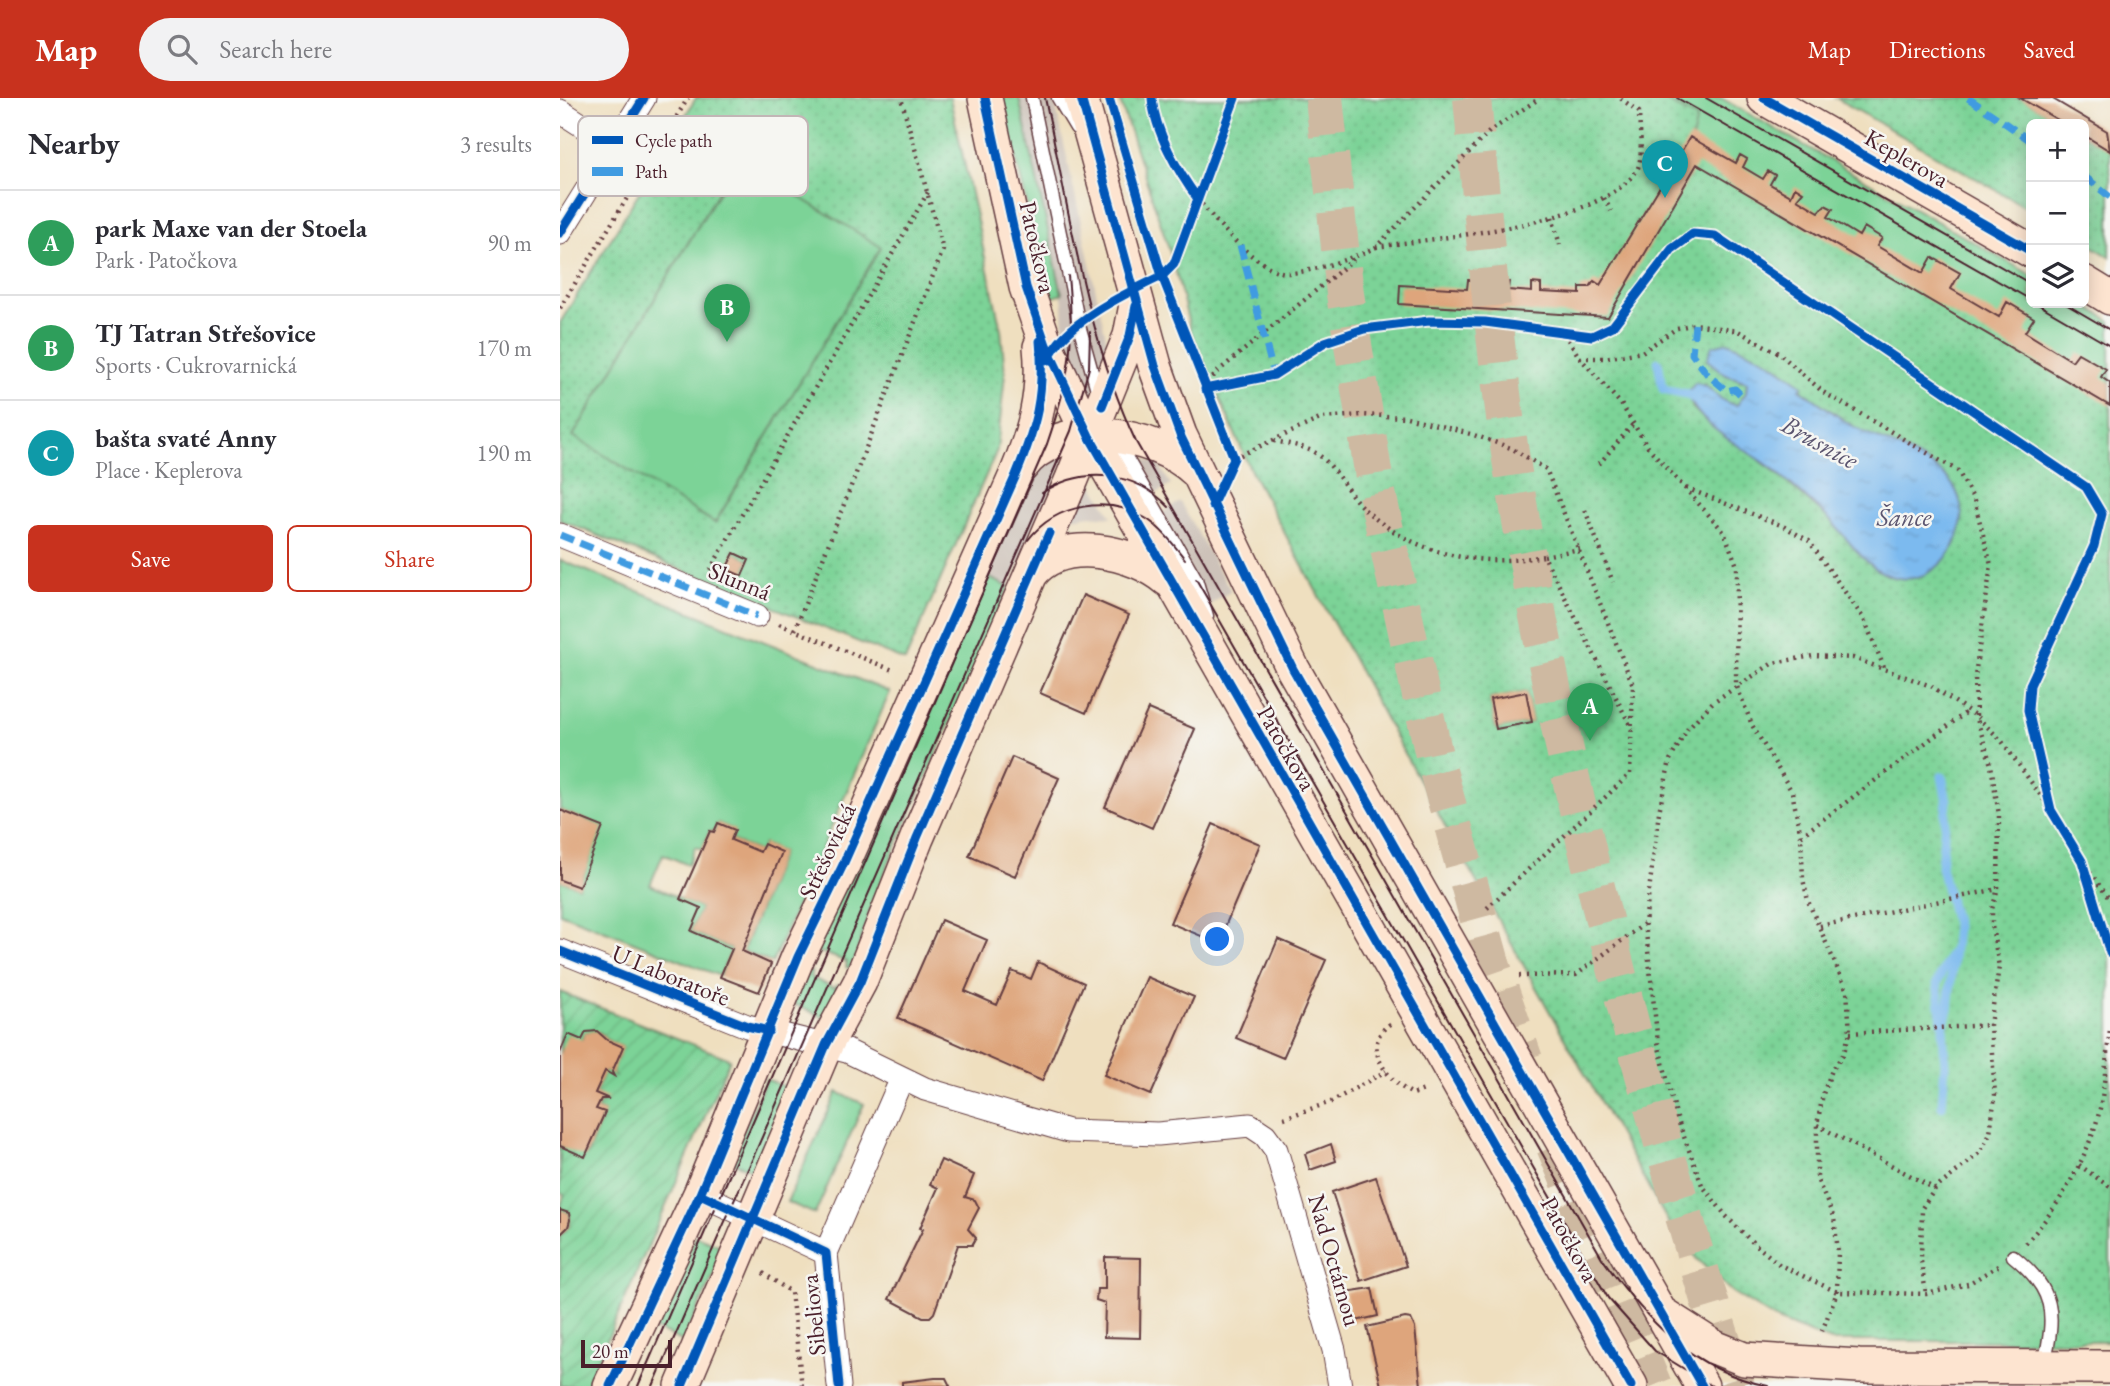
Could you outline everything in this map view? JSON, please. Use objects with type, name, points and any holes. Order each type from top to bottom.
[{"type":"main road","name":"Patočkova","points":[[985,98],[1026,287],[1038,324],[1102,437],[1168,580],[1625,1375]]},
{"type":"main road","name":"Patočkova","points":[[1082,98],[1155,366],[1195,471],[1293,669],[1702,1386]]},
{"type":"main road","name":"Keplerova","points":[[1764,98],[2026,248]]},
{"type":"main road","points":[[2089,285],[2110,298]]},
{"type":"main road","points":[[682,1386],[826,1045],[860,982],[917,838],[1049,533],[1102,437],[1102,406],[1130,336],[1136,295]]},
{"type":"main road","name":"Střešovická","points":[[610,1386],[700,1194],[798,957],[848,855],[1032,436],[1040,403],[1041,358],[1038,324]]},
{"type":"main road","points":[[1016,475],[1028,457],[1042,446],[1061,439],[1102,437],[1170,453],[1195,471]]},
{"type":"main road","points":[[1031,574],[1051,556],[1097,553],[1142,562],[1168,580]]},
{"type":"main road","points":[[1662,1314],[1714,1347],[1744,1359],[1841,1365],[2110,1367]]},
{"type":"main road","points":[[1625,1375],[1647,1386]]},
{"type":"street","points":[[633,116],[644,98]]},
{"type":"street","points":[[560,111],[578,123]]},
{"type":"street","points":[[560,233],[583,196]]},
{"type":"street","name":"Slunná","points":[[560,535],[757,616]]},
{"type":"street","name":"U Laboratoře","points":[[560,951],[747,1026],[847,1051],[925,1089],[1069,1131],[1158,1134],[1250,1125],[1271,1142]]},
{"type":"street","points":[[826,1253],[902,1078]]},
{"type":"street","name":"Nad Octárnou","points":[[1271,1142],[1334,1350],[1340,1386]]},
{"type":"street","name":"Sibeliova","points":[[700,1194],[826,1253],[839,1386]]},
{"type":"lane","points":[[1032,98],[1079,325],[1102,406]]},
{"type":"lane","points":[[1058,98],[1100,167]]},
{"type":"lane","points":[[1102,437],[1196,579],[1224,677]]},
{"type":"lane","points":[[2013,1256],[2036,1274],[2046,1290],[2050,1308],[2044,1368]]},
{"type":"path","points":[[677,116],[688,98]]},
{"type":"path","points":[[795,630],[943,250],[901,98]]},
{"type":"path","points":[[1152,98],[1165,142],[1185,182],[1240,245],[1265,265],[1287,273],[1357,257]]},
{"type":"path","points":[[1205,389],[1216,373],[1357,257],[1376,247],[1490,131],[1540,98]]},
{"type":"path","points":[[1376,247],[1552,218],[1604,198],[1623,187],[1639,167],[1639,112],[1620,98]]},
{"type":"path","points":[[1194,212],[1203,186]]},
{"type":"path","points":[[697,592],[928,191]]},
{"type":"path","points":[[560,308],[628,196]]},
{"type":"path","points":[[1604,198],[1611,211]]},
{"type":"path","points":[[1552,218],[1560,245]]},
{"type":"path","points":[[1580,358],[1604,358],[1642,352],[1677,328],[1695,324],[1738,331],[1780,354],[1823,392],[1958,471],[1974,500],[1991,565],[1975,676],[1976,716],[1997,793],[1998,889],[1992,909],[1992,926],[1998,957],[1998,991],[1990,1025],[1995,1095],[1990,1133],[1980,1153],[1935,1189],[1923,1208],[1921,1227],[1926,1294]]},
{"type":"path","points":[[1551,332],[1569,334],[1580,358],[1621,404],[1648,447],[1724,532],[1737,566],[1737,684],[1752,725],[1792,792],[1801,836],[1803,879],[1808,901],[1847,991],[1850,1032],[1843,1055],[1832,1070],[1822,1094],[1817,1125],[1817,1179],[1833,1218],[1838,1251],[1837,1292],[1820,1338]]},
{"type":"path","points":[[1200,377],[1210,400]]},
{"type":"path","points":[[1205,389],[1218,386]]},
{"type":"path","points":[[1212,506],[1234,458],[1322,418],[1407,417],[1511,448],[1546,469],[1633,685],[1630,774],[1485,910]]},
{"type":"path","points":[[1600,464],[1633,423]]},
{"type":"path","points":[[1273,440],[1320,456],[1364,509],[1387,527],[1432,550],[1453,557],[1496,562],[1580,549]]},
{"type":"path","points":[[1230,447],[1234,458]]},
{"type":"path","points":[[1682,487],[1783,526],[1809,541],[1864,619],[1885,670]]},
{"type":"path","points":[[1585,510],[1613,582]]},
{"type":"path","points":[[1544,556],[1632,730]]},
{"type":"path","points":[[2057,820],[2001,740],[1976,716],[1931,686],[1853,658],[1813,656],[1773,663],[1737,684],[1688,728],[1670,760],[1658,812],[1645,923],[1658,1043],[1678,1118],[1702,1185],[1726,1216],[1780,1265],[1837,1292],[1926,1294],[1968,1284],[2013,1256],[2044,1223],[2079,1165],[2096,1125],[2110,1030]]},
{"type":"path","points":[[1801,836],[1968,711]]},
{"type":"path","points":[[2045,785],[2051,810]]},
{"type":"path","points":[[2076,851],[2110,900]]},
{"type":"path","points":[[2082,861],[2094,901]]},
{"type":"path","points":[[1820,926],[1998,889]]},
{"type":"path","points":[[1519,976],[1576,975],[1645,923]]},
{"type":"path","points":[[1390,1023],[1379,1031],[1375,1043],[1386,1072],[1401,1088],[1413,1094],[1428,1088]]},
{"type":"path","points":[[1850,1032],[1990,1025]]},
{"type":"path","points":[[1271,1142],[1283,1118],[1331,1102],[1386,1072]]},
{"type":"path","points":[[1817,1125],[1935,1189]]},
{"type":"path","points":[[2079,1165],[2110,1187]]},
{"type":"path","points":[[753,1266],[791,1292],[802,1386]]},
{"type":"shaded area","points":[[1019,98],[1054,98],[1110,356],[1091,399],[1064,339],[1063,303]]},
{"type":"shaded area","points":[[1069,450],[1009,587],[983,575],[1025,478]]},
{"type":"shaded area","points":[[1115,450],[1158,463],[1171,485],[1143,501]]},
{"type":"shaded area","points":[[1088,475],[1112,517],[1090,515],[1072,518]]},
{"type":"shaded area","points":[[1180,502],[1231,591],[1203,609],[1151,519]]},
{"type":"green space","points":[[696,98],[950,98],[1001,330],[1005,374],[997,450],[905,661],[560,520],[560,323],[637,196],[716,196],[573,436],[715,523],[881,247],[798,196],[808,196],[808,116],[685,116]],"holes":[[[734,553],[749,560],[742,576],[727,569]]]},
{"type":"green space","points":[[1002,98],[1019,98],[1062,294],[1049,299]]},
{"type":"green space","points":[[1119,98],[1660,98],[1697,118],[1691,143],[2110,385],[2110,1341],[1831,1341],[1777,1320],[1732,1292],[1697,1259],[1671,1227],[1404,753],[1251,471],[1191,332],[1174,264]],"holes":[[[1726,375],[1802,385],[1800,389],[1848,423],[1918,578],[1890,576],[1866,560],[1829,519],[1773,470],[1707,422],[1692,407],[1704,384],[1724,403],[1737,405],[1746,393],[1747,382]],[[1526,692],[1532,722],[1496,729],[1490,699]]]},
{"type":"green space","points":[[1660,98],[1721,98],[2026,272],[2026,308],[2088,308],[2110,320],[2110,385],[1691,143],[1696,118]]},
{"type":"green space","points":[[1836,98],[2021,98],[2057,119],[2026,119],[2026,207]]},
{"type":"green space","points":[[2089,138],[2110,150],[2110,257],[2089,244]]},
{"type":"green space","points":[[716,196],[800,196],[882,247],[715,523],[572,437]]},
{"type":"green space","points":[[560,560],[890,692],[772,963],[743,951],[782,852],[764,844],[760,852],[731,840],[734,830],[718,823],[714,832],[710,831],[702,849],[695,847],[688,865],[663,854],[650,885],[701,908],[691,931],[732,949],[720,976],[560,913],[560,880],[579,887],[602,827],[560,810]]},
{"type":"green space","points":[[983,575],[1009,587],[873,899],[852,969],[846,967],[847,962],[821,952],[818,955],[812,952]]},
{"type":"green space","points":[[803,969],[812,972],[810,977],[834,988],[836,985],[844,988],[830,1020],[789,1002]]},
{"type":"green space","points":[[560,992],[730,1059],[587,1386],[560,1386],[560,1235],[570,1220],[569,1213],[560,1210],[564,1195],[560,1193],[560,1146],[587,1155],[604,1112],[596,1109],[604,1098],[595,1093],[605,1071],[614,1075],[612,1072],[622,1047],[607,1040],[599,1032],[586,1032],[582,1040],[560,1053]]},
{"type":"green space","points":[[766,1079],[792,1090],[757,1172],[730,1161]]},
{"type":"green space","points":[[837,1092],[864,1104],[815,1214],[787,1202]]},
{"type":"green space","points":[[696,1236],[726,1248],[682,1344],[682,1341],[656,1329],[653,1332]]},
{"type":"water","name":"Šance","points":[[1728,342],[1767,360],[1803,385],[1800,389],[1848,423],[1918,458],[1943,474],[1960,500],[1962,518],[1951,552],[1939,565],[1925,575],[1908,579],[1881,572],[1864,559],[1828,518],[1787,481],[1702,417],[1687,394],[1695,383],[1707,387],[1730,404],[1737,405],[1746,393],[1747,382],[1726,375],[1707,360],[1712,346]]},
{"type":"building","points":[[2020,98],[2051,98],[2087,119],[2056,119]]},
{"type":"building","points":[[2089,120],[2107,131],[2110,151],[2089,138]]},
{"type":"building","points":[[1690,137],[1736,163],[1740,155],[1747,159],[1743,167],[1763,179],[1768,171],[1775,175],[1770,184],[1791,196],[1795,187],[1803,192],[1797,199],[1819,212],[1825,205],[1833,209],[1828,217],[1859,236],[1864,227],[1882,238],[1877,246],[1923,273],[1932,257],[1960,273],[1951,289],[1999,317],[2007,302],[2034,318],[2025,332],[2072,361],[2078,353],[2106,369],[2101,377],[2110,383],[2110,406],[1697,164],[1608,317],[1399,304],[1400,285],[1467,289],[1468,280],[1476,280],[1475,289],[1500,290],[1500,281],[1509,282],[1508,290],[1532,292],[1532,283],[1541,284],[1541,292],[1580,294],[1580,287],[1590,287],[1594,281],[1600,285]]},
{"type":"building","points":[[734,553],[749,560],[742,576],[726,569]]},
{"type":"building","points":[[1083,595],[1129,615],[1086,713],[1040,693]]},
{"type":"building","points":[[1526,692],[1532,722],[1496,729],[1490,699]]},
{"type":"building","points":[[1148,709],[1195,729],[1152,828],[1105,807]]},
{"type":"building","points":[[1012,757],[1059,778],[1015,876],[969,856]]},
{"type":"building","points":[[560,810],[603,827],[579,887],[560,880]]},
{"type":"building","points":[[718,823],[735,830],[731,840],[760,852],[764,844],[782,852],[742,951],[771,964],[759,992],[720,977],[732,949],[691,931],[701,908],[680,899],[710,831],[714,832]]},
{"type":"building","points":[[1213,824],[1260,844],[1218,943],[1170,923]]},
{"type":"building","points":[[941,920],[987,940],[965,991],[997,1005],[1012,971],[1031,979],[1038,962],[1084,983],[1042,1081],[898,1018]]},
{"type":"building","points":[[1278,939],[1326,960],[1283,1058],[1236,1038]]},
{"type":"building","points":[[1147,977],[1194,997],[1151,1095],[1104,1075]]},
{"type":"building","points":[[597,1031],[607,1040],[623,1047],[612,1072],[614,1076],[605,1071],[595,1093],[609,1099],[601,1099],[596,1109],[605,1112],[585,1157],[560,1146],[560,1053],[568,1034],[582,1040],[586,1032]]},
{"type":"building","points":[[1331,1144],[1336,1161],[1310,1170],[1305,1154]]},
{"type":"building","points":[[941,1160],[974,1175],[965,1197],[975,1200],[979,1208],[968,1229],[976,1238],[972,1245],[958,1245],[934,1313],[930,1317],[923,1317],[889,1299],[923,1229],[920,1228],[938,1188],[930,1184]]},
{"type":"building","points":[[1376,1177],[1406,1266],[1361,1281],[1332,1192]]},
{"type":"building","points":[[560,1210],[569,1213],[570,1220],[568,1227],[560,1235]]},
{"type":"building","points":[[1105,1257],[1141,1258],[1140,1338],[1104,1337],[1105,1303],[1096,1300],[1097,1289],[1105,1289]]},
{"type":"building","points":[[1372,1288],[1378,1316],[1351,1322],[1345,1292]]},
{"type":"building","points":[[1411,1319],[1415,1328],[1421,1386],[1381,1386],[1367,1327]]},
{"type":"building","points":[[946,1378],[950,1386],[902,1386],[902,1382]]},
{"type":"waterway","name":"Brusnice","points":[[1658,362],[1663,389],[1687,394],[1695,399]]},
{"type":"waterway","points":[[1942,776],[1947,801],[1941,867],[1956,926],[1948,1009],[1943,1027],[1945,1065],[1942,1106]]},
{"type":"waterway","points":[[1942,1022],[1937,983],[1951,953]]},
{"type":"tunnel","points":[[1324,98],[1345,294],[1375,484],[1435,760],[1492,967],[1524,1060]]},
{"type":"tunnel","points":[[1472,98],[1504,409],[1552,690],[1577,807],[1635,1040],[1700,1271],[1736,1386]]},
{"type":"tunnel","points":[[1555,1146],[1653,1386]]},
{"type":"tram line","points":[[1045,98],[1092,316],[1104,359],[1136,442],[1602,1258],[1635,1301],[1672,1339],[1716,1368],[1741,1379],[1768,1386]]},
{"type":"tram line","points":[[1677,98],[2026,297]]},
{"type":"tram line","points":[[1706,98],[2026,281]]},
{"type":"tram line","points":[[638,1386],[1047,444],[1069,361],[1071,322],[1068,276]]},
{"type":"tram line","points":[[2045,308],[2110,346]]},
{"type":"tram line","points":[[2073,308],[2110,330]]},
{"type":"tram line","points":[[653,1386],[1071,431],[1089,368],[1090,332]]},
{"type":"tram line","points":[[1042,493],[1074,479],[1108,476],[1141,486],[1169,507]]},
{"type":"tram line","points":[[1028,540],[1053,518],[1068,511],[1100,505],[1132,511],[1147,519],[1168,538],[1185,559]]},
{"type":"tram line","points":[[1196,579],[1608,1298],[1655,1351],[1712,1386]]},
{"type":"marked path","points":[[1968,98],[2026,138]]},
{"type":"marked path","points":[[2089,180],[2110,197]]},
{"type":"marked path","points":[[1240,245],[1274,375]]},
{"type":"marked path","points":[[1695,324],[1692,354],[1708,375],[1727,391],[1735,389],[1740,394]]},
{"type":"marked path","points":[[560,535],[757,616]]},
{"type":"cycle path","points":[[633,116],[644,98]]},
{"type":"cycle path","points":[[985,98],[1026,287],[1046,345],[1089,436],[1631,1386]]},
{"type":"cycle path","points":[[1081,98],[1155,366],[1180,435],[1293,669],[1702,1386]]},
{"type":"cycle path","points":[[1048,360],[1067,334],[1097,310],[1162,276],[1109,98]]},
{"type":"cycle path","points":[[1152,98],[1158,124],[1169,151],[1198,199]]},
{"type":"cycle path","points":[[1212,506],[1234,458],[1162,276],[1174,264],[1235,98]]},
{"type":"cycle path","points":[[1764,98],[2026,248]]},
{"type":"cycle path","points":[[560,233],[583,196]]},
{"type":"cycle path","points":[[1205,389],[1274,375],[1325,342],[1364,329],[1429,321],[1485,322],[1592,336],[1613,326],[1672,249],[1693,234],[1715,236],[2086,487],[2102,514],[2094,546],[2030,685],[2028,710],[2051,810],[2082,861],[2110,953]]},
{"type":"cycle path","points":[[1102,406],[1130,336],[1136,306]]},
{"type":"cycle path","points":[[610,1386],[700,1194],[798,957],[842,867],[1016,475],[1034,425],[1040,394],[1040,341]]},
{"type":"cycle path","points":[[682,1386],[826,1045],[860,982],[917,838],[1049,533]]},
{"type":"cycle path","points":[[560,951],[747,1026],[769,1031]]},
{"type":"cycle path","points":[[700,1194],[826,1253],[839,1386]]},
{"type":"place","name":"bašta svaté Anny","points":[[1665,198]]},
{"type":"place","name":"TJ Tatran Střešovice","points":[[727,342]]},
{"type":"place","name":"park Maxe van der Stoela","points":[[1590,741]]}]
